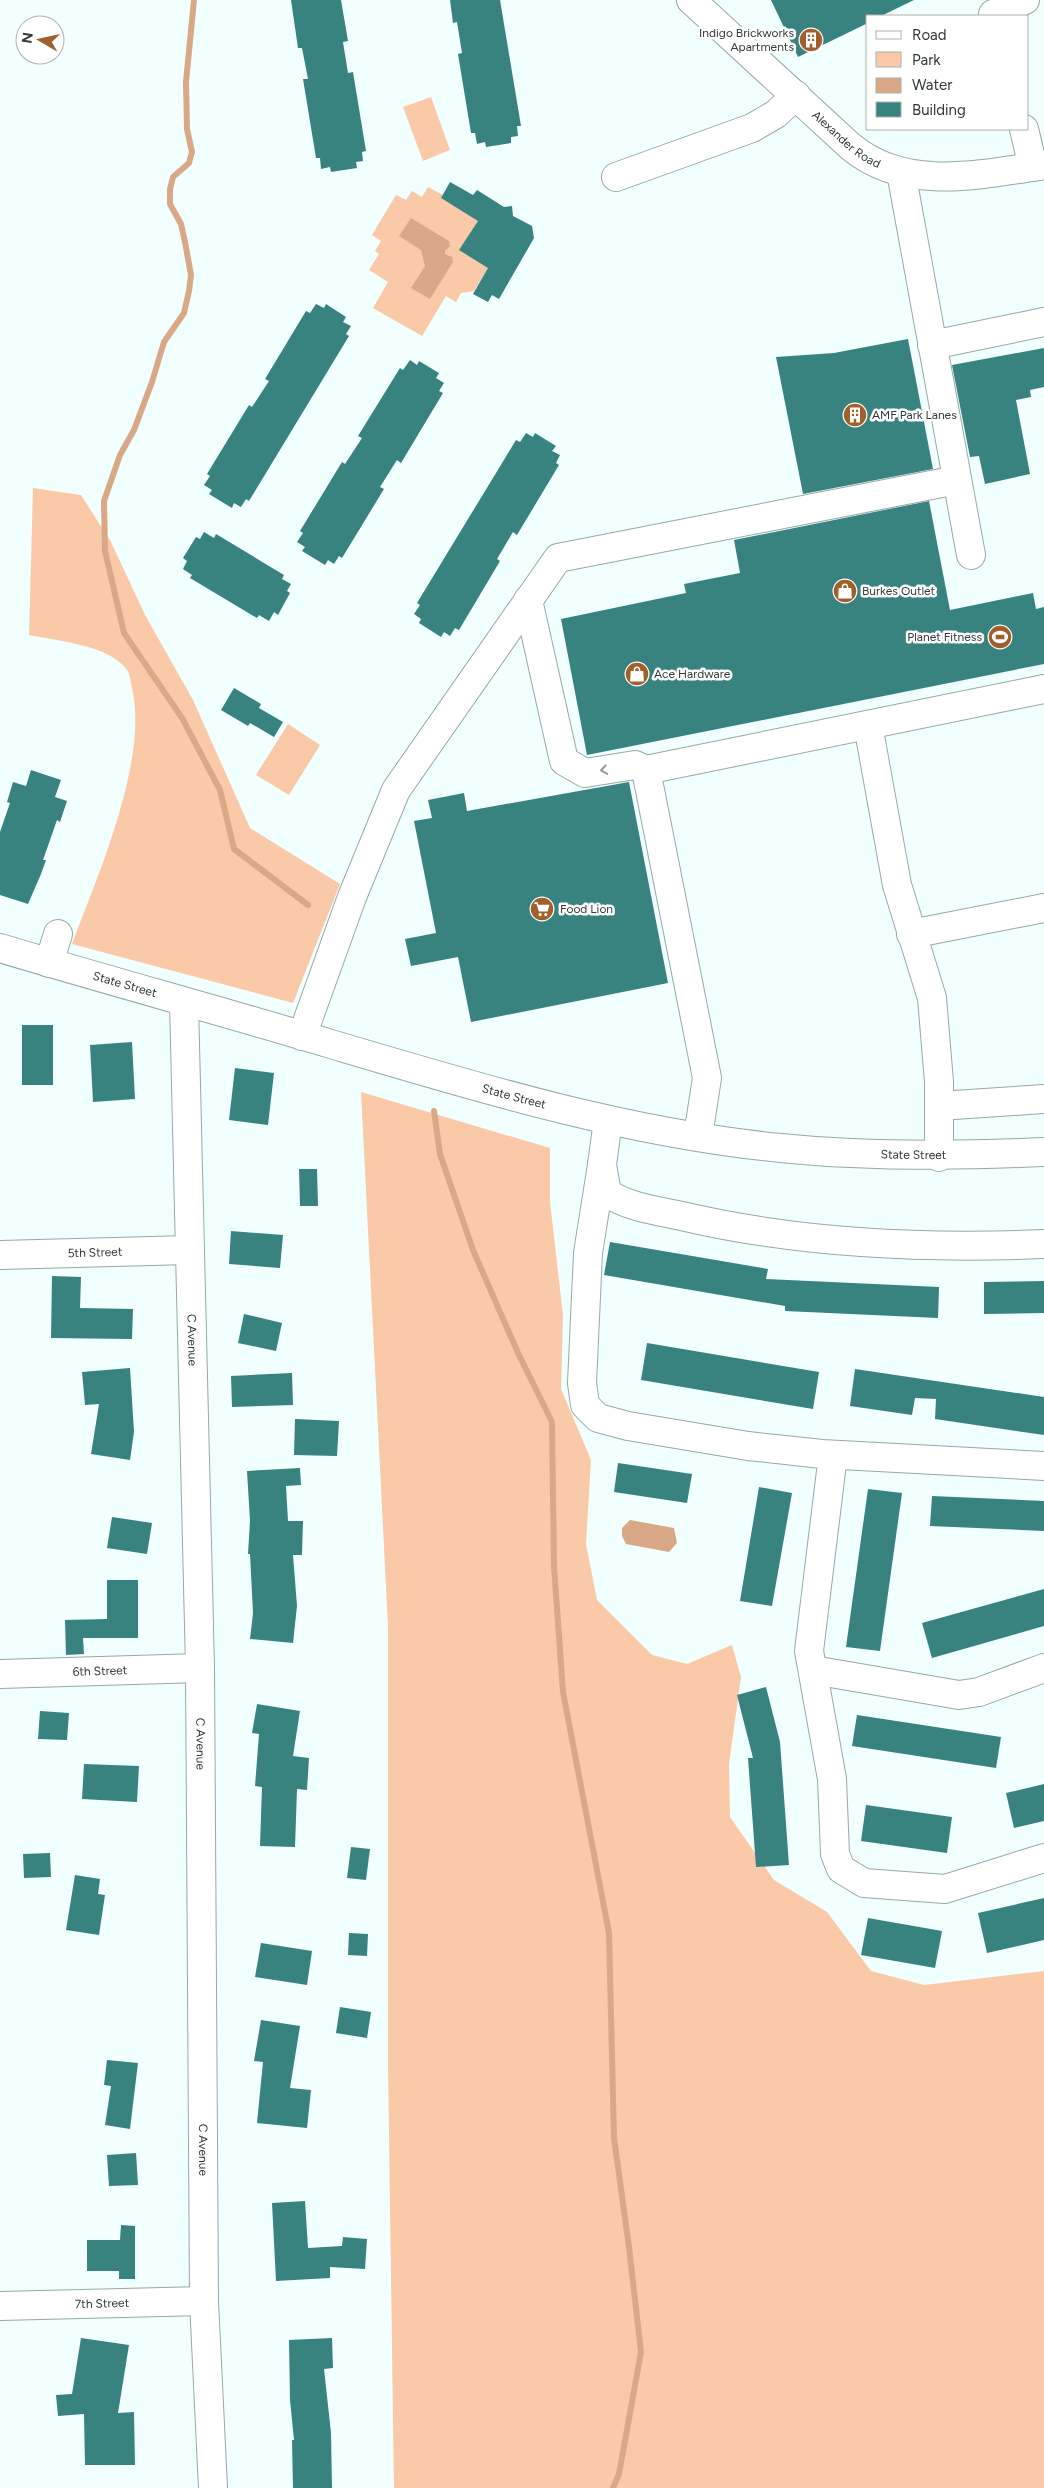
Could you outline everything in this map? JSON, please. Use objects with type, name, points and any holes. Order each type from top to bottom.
[{"type":"street","name":"Alexander Road","points":[[691,0],[860,155],[887,169],[941,176],[966,176],[1038,166]]},
{"type":"street","points":[[992,10],[1025,0]]},
{"type":"street","points":[[616,177],[752,128],[776,114],[796,96]]},
{"type":"street","points":[[1024,130],[1038,166]]},
{"type":"street","points":[[901,172],[971,555]]},
{"type":"street","points":[[932,345],[1044,322]]},
{"type":"street","points":[[302,1036],[352,897],[396,790],[558,558],[957,480]]},
{"type":"street","points":[[528,600],[564,762],[586,773],[635,765],[646,770],[1044,689]]},
{"type":"street","points":[[868,725],[897,886],[932,998],[939,1106],[939,1156]]},
{"type":"street","points":[[646,770],[707,1078],[698,1136]]},
{"type":"street","points":[[911,934],[1044,908]]},
{"type":"street","points":[[49,962],[58,934]]},
{"type":"street","name":"State Street","points":[[0,948],[499,1094],[608,1120],[779,1148],[875,1155],[939,1156],[1044,1152]]},
{"type":"street","name":"C Avenue","points":[[184,1002],[200,1668],[204,2301],[213,2488]]},
{"type":"street","points":[[939,1106],[1044,1099]]},
{"type":"street","points":[[608,1120],[588,1253],[582,1383],[585,1405],[598,1418],[628,1426],[748,1446],[834,1455],[1044,1466]]},
{"type":"street","points":[[602,1165],[606,1193],[622,1203],[717,1224],[799,1237],[895,1246],[985,1247],[1044,1244]]},
{"type":"street","name":"5th Street","points":[[0,1255],[189,1250]]},
{"type":"street","points":[[834,1455],[810,1651],[832,1779],[835,1854],[841,1869],[864,1883],[945,1889],[1044,1858]]},
{"type":"street","name":"6th Street","points":[[0,1674],[200,1668]]},
{"type":"street","points":[[813,1670],[959,1695],[979,1692],[1044,1668]]},
{"type":"street","name":"7th Street","points":[[0,2306],[204,2301]]},
{"type":"green space","points":[[431,97],[450,150],[423,161],[403,107]]},
{"type":"green space","points":[[428,187],[443,195],[441,198],[502,235],[492,262],[474,291],[461,293],[456,302],[446,296],[422,336],[373,308],[388,282],[369,270],[379,254],[375,251],[381,241],[372,235],[396,195],[406,200],[412,191],[422,197]]},
{"type":"green space","points":[[33,488],[81,495],[111,542],[145,615],[193,700],[250,828],[340,884],[293,1003],[72,944],[118,818],[133,749],[135,717],[130,676],[119,662],[108,655],[82,645],[29,635]]},
{"type":"green space","points":[[288,724],[320,745],[289,795],[256,775]]},
{"type":"green space","points":[[361,1092],[550,1148],[550,1202],[563,1315],[561,1389],[591,1460],[586,1544],[597,1600],[652,1655],[687,1664],[732,1645],[741,1677],[729,1764],[730,1817],[774,1880],[827,1912],[871,1971],[924,1985],[1044,1971],[1044,2488],[394,2488],[388,2065],[388,1626]]},
{"type":"water","points":[[411,218],[449,241],[450,246],[445,251],[445,254],[452,257],[453,262],[430,299],[411,288],[425,266],[421,250],[399,236]]},
{"type":"water","points":[[630,1520],[674,1528],[677,1543],[669,1552],[626,1544],[622,1536],[622,1528]]},
{"type":"building","points":[[291,0],[341,0],[348,41],[343,42],[348,73],[353,72],[366,151],[362,152],[363,161],[356,162],[357,168],[331,172],[330,167],[321,169],[320,158],[316,158],[303,79],[308,79],[302,48],[298,48]]},
{"type":"building","points":[[450,0],[500,0],[521,126],[517,126],[518,136],[511,137],[511,143],[486,147],[485,142],[477,144],[475,133],[471,133],[458,54],[462,53],[457,22],[453,23]]},
{"type":"building","name":"Indigo Brickworks Apartments","points":[[771,0],[914,0],[883,15],[866,15],[866,24],[798,57]]},
{"type":"building","points":[[450,182],[473,195],[477,190],[504,207],[512,206],[513,216],[532,226],[534,238],[499,299],[492,295],[488,302],[473,294],[488,268],[459,250],[478,221],[441,198]]},
{"type":"building","points":[[316,304],[324,308],[326,304],[346,317],[343,322],[351,326],[346,334],[349,336],[249,501],[246,499],[241,507],[234,503],[232,508],[209,494],[212,490],[204,485],[210,476],[207,474],[249,405],[252,407],[269,381],[265,379],[306,311],[310,313]]},
{"type":"building","name":"AMF Park Lanes","points":[[908,339],[933,469],[803,494],[776,357],[834,353]]},
{"type":"building","points":[[1044,348],[1044,387],[1030,390],[1031,397],[1016,400],[1030,474],[985,484],[979,456],[970,457],[952,365]]},
{"type":"building","points":[[410,360],[417,365],[419,361],[439,373],[436,378],[444,383],[439,391],[443,393],[401,463],[397,460],[380,487],[384,489],[342,558],[339,556],[334,564],[328,560],[325,565],[302,551],[305,547],[297,542],[303,533],[300,531],[342,462],[345,464],[362,438],[358,436],[400,368],[403,370]]},
{"type":"building","points":[[526,433],[533,437],[535,433],[556,446],[552,451],[560,455],[556,463],[559,465],[517,535],[513,532],[497,559],[500,561],[459,630],[455,628],[450,636],[444,632],[441,637],[419,623],[421,619],[414,614],[420,605],[417,603],[516,440],[520,442]]},
{"type":"building","points":[[929,501],[950,610],[1033,593],[1036,609],[1044,607],[1044,664],[587,755],[561,619],[686,593],[684,584],[740,573],[734,540]]},
{"type":"building","points":[[204,532],[214,538],[216,534],[284,575],[282,579],[291,584],[287,591],[290,593],[278,615],[274,612],[269,621],[259,615],[257,618],[190,578],[192,575],[183,569],[187,561],[183,558],[196,537],[200,539]]},
{"type":"building","points":[[234,688],[261,704],[259,708],[283,722],[274,737],[250,723],[248,726],[221,710]]},
{"type":"building","points":[[31,770],[61,780],[55,797],[67,801],[60,822],[57,820],[43,860],[46,860],[28,904],[0,895],[0,832],[10,803],[7,802],[13,782],[26,786]]},
{"type":"building","name":"Food Lion","points":[[629,782],[668,983],[471,1022],[458,957],[411,966],[405,939],[436,933],[414,821],[432,818],[428,800],[464,793],[467,811]]},
{"type":"building","points":[[22,1025],[53,1025],[53,1085],[22,1085]]},
{"type":"building","points":[[132,1042],[135,1099],[93,1102],[90,1045]]},
{"type":"building","points":[[235,1068],[274,1073],[268,1125],[229,1120]]},
{"type":"building","points":[[299,1169],[317,1169],[318,1206],[300,1206]]},
{"type":"building","points":[[231,1231],[283,1235],[280,1268],[229,1264]]},
{"type":"building","points":[[610,1242],[768,1269],[766,1279],[939,1287],[938,1318],[785,1311],[785,1306],[604,1275]]},
{"type":"building","points":[[52,1276],[81,1277],[80,1308],[133,1309],[132,1339],[51,1338]]},
{"type":"building","points":[[1044,1281],[1044,1313],[984,1314],[984,1282]]},
{"type":"building","points":[[244,1314],[282,1323],[276,1351],[238,1343]]},
{"type":"building","points":[[647,1343],[819,1372],[813,1409],[641,1380]]},
{"type":"building","points":[[130,1368],[134,1432],[130,1460],[91,1454],[99,1404],[85,1405],[82,1372]]},
{"type":"building","points":[[855,1369],[1044,1397],[1044,1435],[935,1419],[936,1399],[915,1398],[912,1415],[850,1406]]},
{"type":"building","points":[[292,1373],[293,1405],[232,1407],[231,1376]]},
{"type":"building","points":[[295,1419],[339,1421],[337,1456],[294,1455]]},
{"type":"building","points":[[618,1463],[692,1474],[687,1503],[614,1492]]},
{"type":"building","points":[[300,1468],[301,1485],[286,1486],[288,1521],[303,1521],[302,1555],[293,1555],[297,1606],[293,1643],[250,1639],[253,1613],[250,1554],[248,1554],[250,1521],[247,1471]]},
{"type":"building","points":[[759,1487],[792,1493],[772,1606],[740,1601]]},
{"type":"building","points":[[868,1489],[902,1493],[880,1651],[846,1647]]},
{"type":"building","points":[[932,1496],[1044,1501],[1044,1531],[930,1526]]},
{"type":"building","points":[[112,1517],[152,1523],[147,1554],[107,1548]]},
{"type":"building","points":[[107,1580],[138,1580],[138,1638],[83,1638],[84,1654],[66,1655],[65,1620],[107,1619]]},
{"type":"building","points":[[1044,1589],[1044,1626],[932,1658],[922,1623]]},
{"type":"building","points":[[766,1687],[780,1742],[789,1865],[756,1867],[748,1758],[753,1758],[737,1695]]},
{"type":"building","points":[[257,1704],[300,1711],[293,1756],[309,1758],[307,1790],[297,1789],[295,1847],[260,1846],[262,1787],[255,1786],[259,1734],[252,1733]]},
{"type":"building","points":[[40,1711],[69,1713],[67,1740],[38,1739]]},
{"type":"building","points":[[857,1715],[1001,1737],[996,1768],[852,1746]]},
{"type":"building","points":[[84,1764],[139,1766],[137,1802],[82,1799]]},
{"type":"building","points":[[1044,1784],[1044,1821],[1014,1828],[1006,1793]]},
{"type":"building","points":[[866,1805],[952,1817],[947,1853],[861,1841]]},
{"type":"building","points":[[351,1847],[370,1849],[366,1880],[347,1878]]},
{"type":"building","points":[[50,1853],[51,1877],[24,1878],[23,1854]]},
{"type":"building","points":[[75,1875],[100,1879],[98,1894],[105,1895],[99,1935],[66,1930]]},
{"type":"building","points":[[1044,1898],[1044,1940],[987,1953],[978,1913]]},
{"type":"building","points":[[868,1918],[942,1931],[935,1968],[861,1955]]},
{"type":"building","points":[[349,1933],[368,1934],[367,1956],[348,1955]]},
{"type":"building","points":[[261,1943],[312,1951],[307,1985],[255,1977]]},
{"type":"building","points":[[340,2007],[371,2012],[367,2038],[336,2033]]},
{"type":"building","points":[[261,2020],[300,2026],[290,2088],[311,2090],[307,2128],[257,2123],[263,2062],[254,2061]]},
{"type":"building","points":[[107,2060],[138,2063],[130,2129],[105,2125],[111,2086],[104,2085]]},
{"type":"building","points":[[136,2153],[138,2185],[109,2186],[107,2155]]},
{"type":"building","points":[[305,2201],[308,2248],[342,2246],[343,2237],[367,2239],[365,2269],[330,2267],[330,2278],[276,2281],[272,2203]]},
{"type":"building","points":[[121,2225],[135,2226],[135,2279],[119,2279],[119,2271],[87,2271],[87,2240],[120,2240]]},
{"type":"building","points":[[81,2338],[129,2345],[118,2413],[134,2412],[135,2465],[85,2465],[84,2414],[58,2416],[56,2395],[72,2394]]},
{"type":"building","points":[[332,2338],[333,2368],[324,2369],[331,2433],[332,2488],[293,2488],[292,2440],[294,2440],[290,2400],[289,2340]]},
{"type":"waterway","points":[[194,0],[186,82],[187,129],[192,152],[189,163],[173,177],[170,189],[170,204],[181,224],[185,242],[191,275],[189,291],[184,313],[164,342],[152,382],[134,430],[120,455],[104,501],[105,551],[124,633],[182,718],[220,790],[234,849],[308,905]]},
{"type":"waterway","points":[[434,1111],[440,1154],[473,1250],[518,1353],[552,1422],[554,1566],[563,1692],[609,1933],[614,2138],[641,2352],[619,2474],[613,2488]]},
{"type":"place","name":"Indigo Brickworks Apartments","points":[[811,40]]},
{"type":"place","name":"AMF Park Lanes","points":[[855,415]]},
{"type":"place","name":"Burkes Outlet","points":[[845,591]]},
{"type":"place","name":"Planet Fitness","points":[[1000,637]]},
{"type":"place","name":"Ace Hardware","points":[[637,674]]},
{"type":"place","name":"Food Lion","points":[[542,909]]}]
